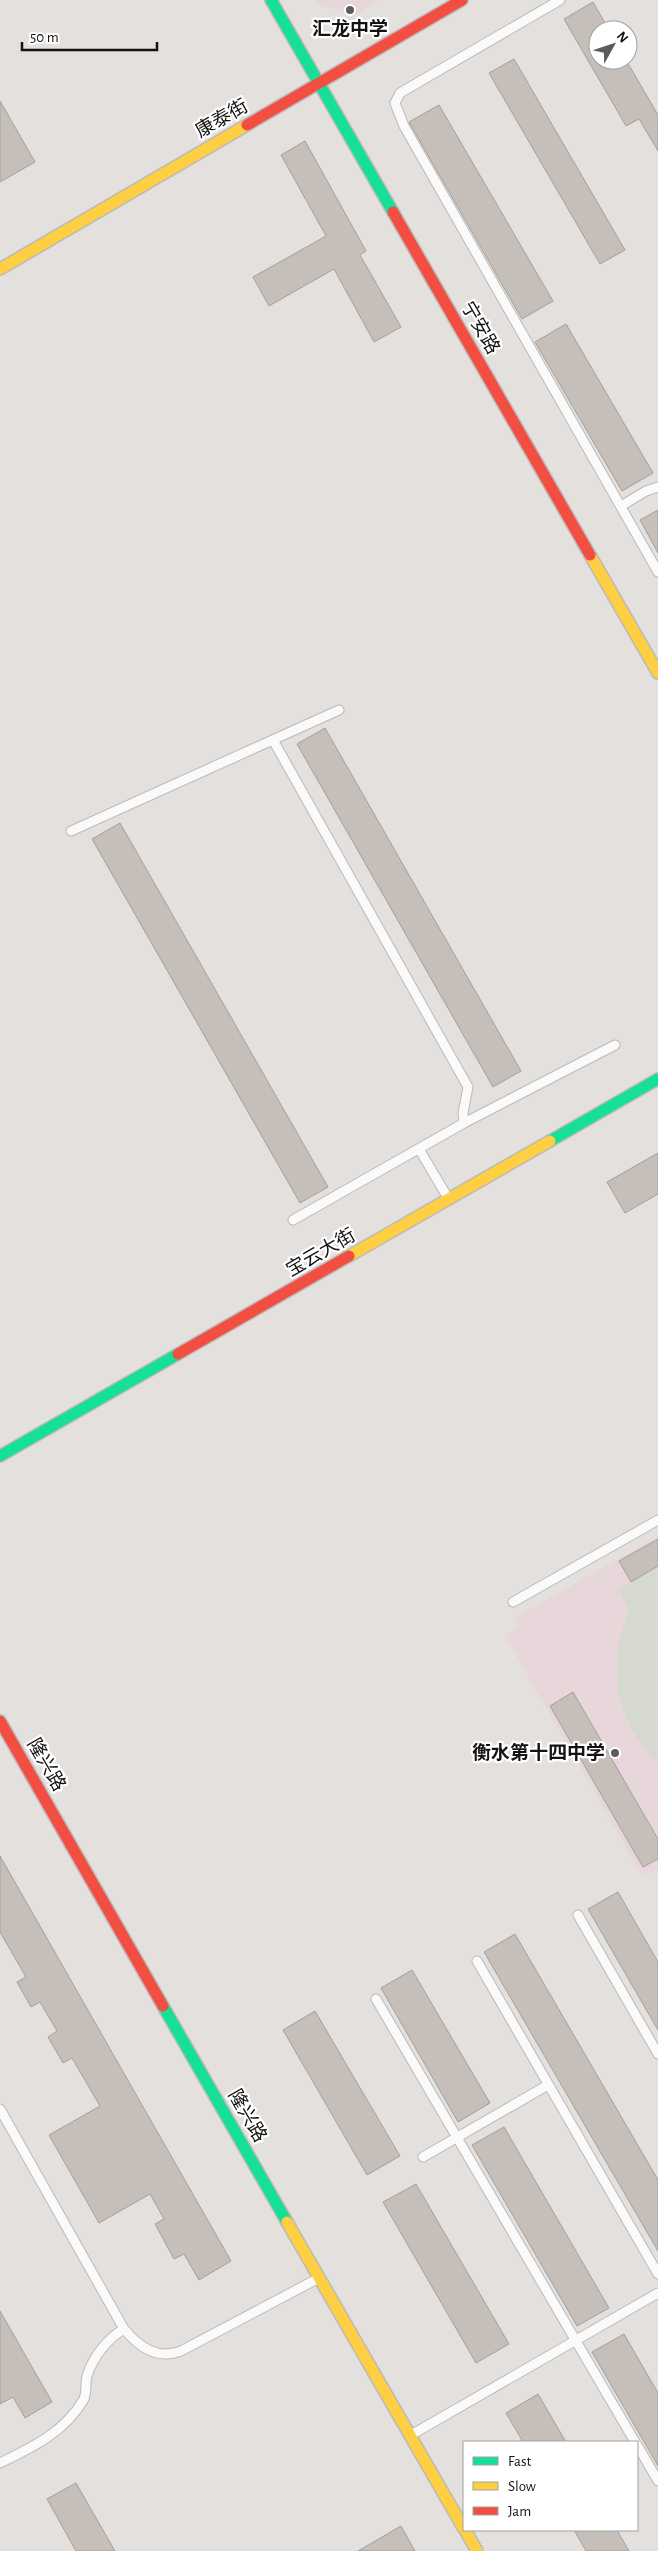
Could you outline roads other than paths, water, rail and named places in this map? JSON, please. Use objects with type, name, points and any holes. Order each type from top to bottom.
[{"type":"street","name":"宁安路","points":[[271,0],[658,673]]},
{"type":"street","name":"康泰街","points":[[0,269],[462,0]]},
{"type":"street","name":"宝云大街","points":[[0,1456],[658,1079]]},
{"type":"street","name":"隆兴路","points":[[0,1721],[463,2527]]},
{"type":"street","name":"隆兴路","points":[[465,2531],[477,2551]]},
{"type":"lane","points":[[560,0],[400,93],[395,103],[404,126],[658,572]]},
{"type":"lane","points":[[621,506],[646,491],[658,487]]},
{"type":"lane","points":[[71,831],[339,710]]},
{"type":"lane","points":[[273,740],[468,1087],[463,1113],[464,1123]]},
{"type":"lane","points":[[293,1220],[464,1123],[615,1045]]},
{"type":"lane","points":[[419,1149],[448,1200]]},
{"type":"lane","points":[[513,1602],[658,1520]]},
{"type":"lane","points":[[578,1915],[658,2054]]},
{"type":"lane","points":[[477,1961],[658,2274]]},
{"type":"lane","points":[[376,1999],[635,2441]]},
{"type":"lane","points":[[423,2157],[548,2084]]},
{"type":"lane","points":[[0,2109],[124,2329],[148,2351],[170,2355],[319,2277]]},
{"type":"lane","points":[[410,2435],[658,2293]]},
{"type":"lane","points":[[0,2463],[42,2443],[68,2420],[85,2397],[87,2377],[92,2363],[105,2344],[124,2329]]},
{"type":"lane","points":[[638,2446],[658,2481]]},
{"type":"place","name":"汇龙中学","points":[[350,10]]},
{"type":"place","name":"衡水第十四中学","points":[[615,1753]]}]
